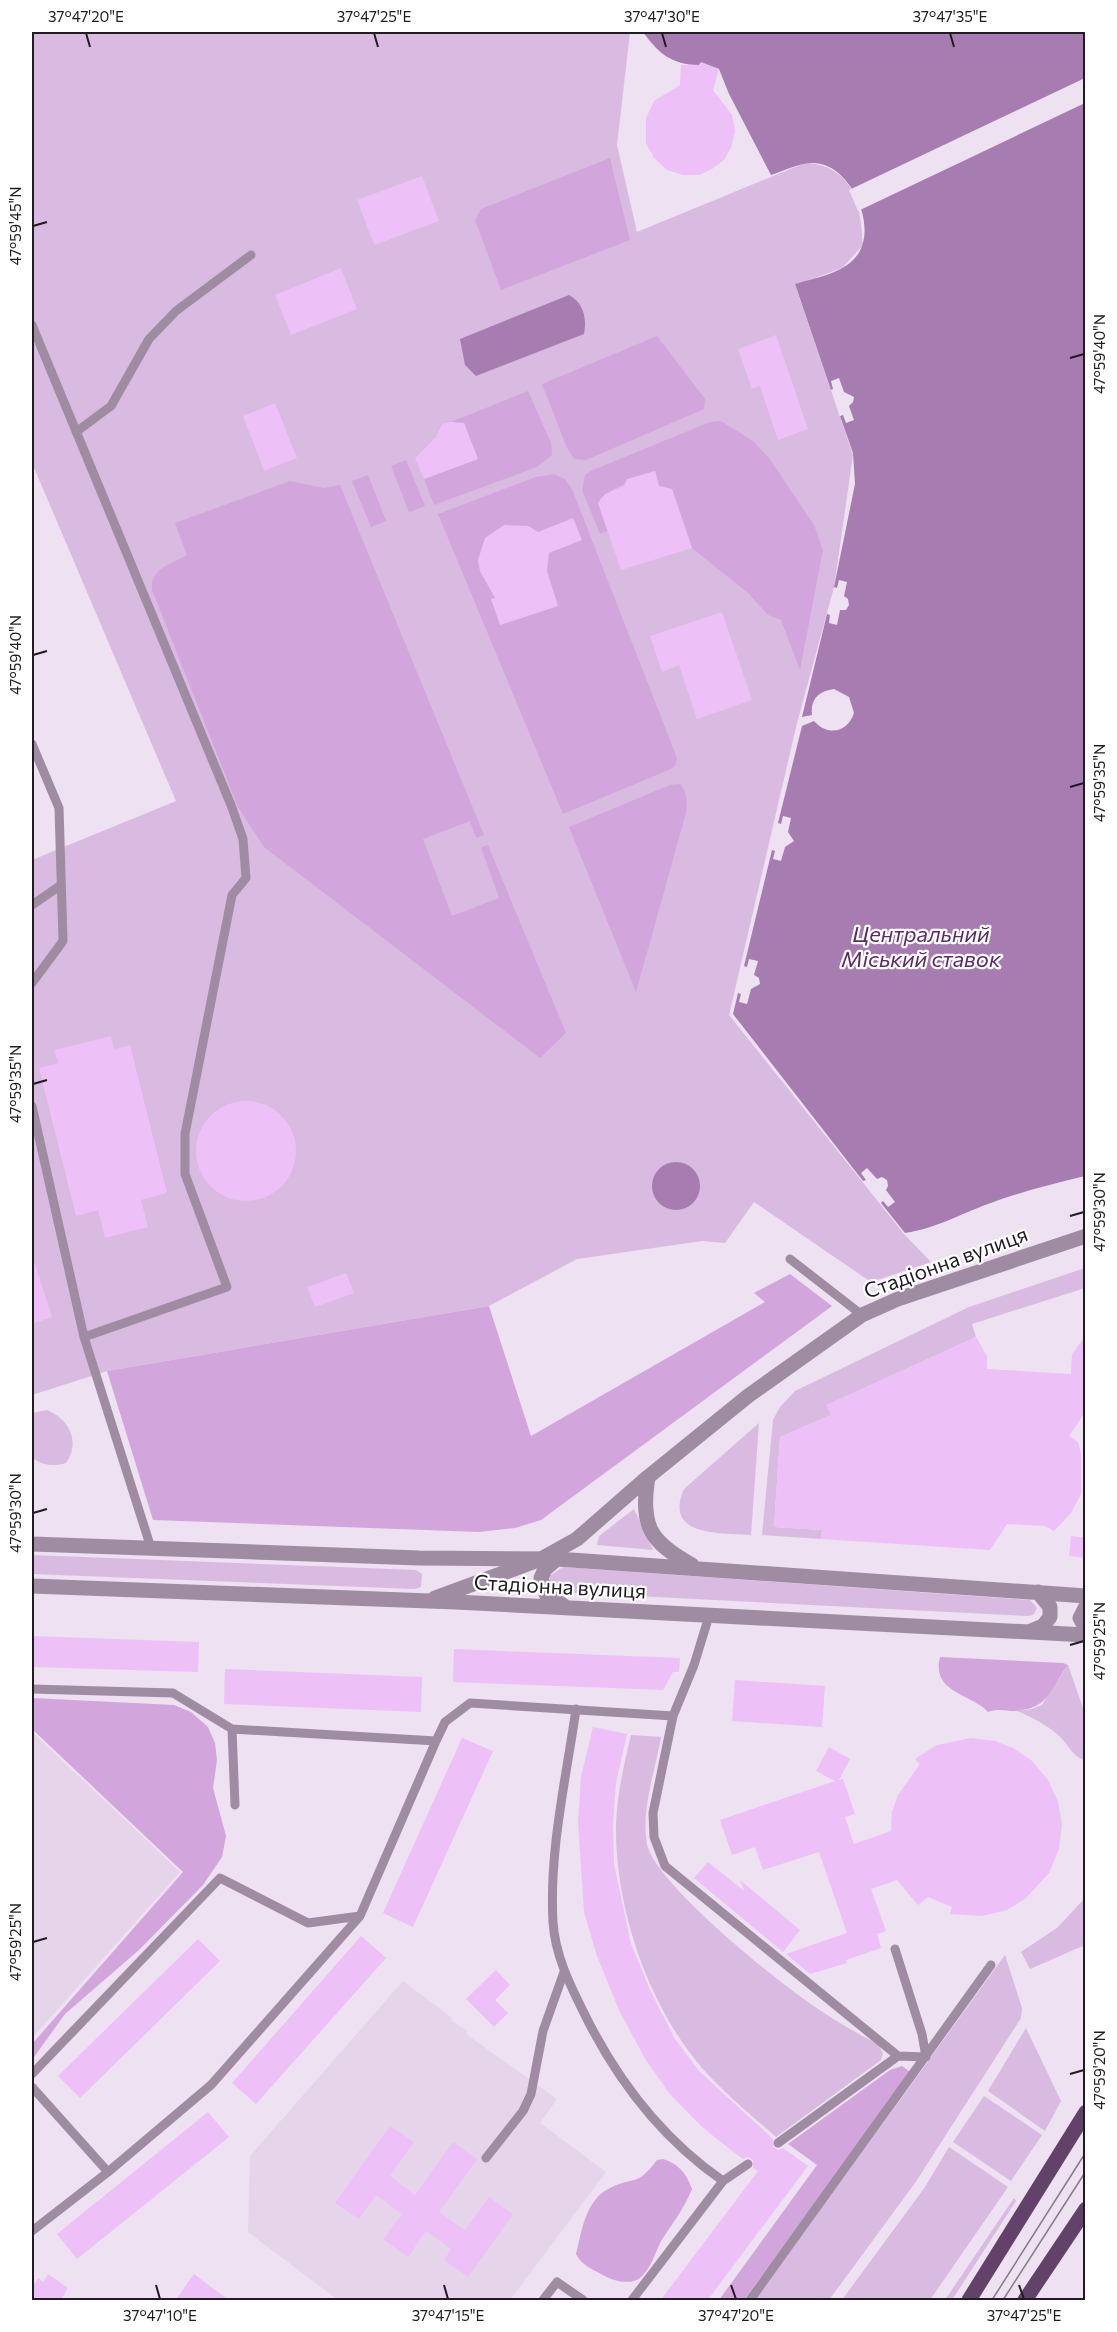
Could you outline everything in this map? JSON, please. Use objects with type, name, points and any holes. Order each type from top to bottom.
[{"type":"main road","points":[[969,2301],[1086,2112]]},
{"type":"main road","points":[[1025,2301],[1086,2209]]},
{"type":"street","name":"Стадіонна вулиця","points":[[541,1559],[577,1539],[648,1477],[748,1396],[862,1315],[898,1299],[1086,1236]]},
{"type":"street","points":[[648,1477],[645,1505],[658,1543],[668,1552],[698,1568]]},
{"type":"street","points":[[569,1609],[555,1602],[542,1586],[541,1578],[545,1569],[577,1539]]},
{"type":"street","name":"Стадіонна вулиця","points":[[32,1544],[419,1558],[557,1559],[1086,1596]]},
{"type":"street","points":[[426,1601],[541,1559]]},
{"type":"street","name":"Стадіонна вулиця","points":[[32,1586],[426,1601],[1086,1635]]},
{"type":"street","points":[[1029,1632],[1043,1626],[1050,1617],[1050,1607],[1038,1592]]},
{"type":"street","points":[[1086,1606],[1080,1618],[1086,1629]]},
{"type":"lane","points":[[76,432],[111,406],[149,339],[176,311],[251,255]]},
{"type":"lane","points":[[32,326],[234,814],[243,839],[246,878],[232,895],[185,1134],[185,1174],[227,1287],[84,1337]]},
{"type":"lane","points":[[32,744],[58,808],[63,941],[32,983]]},
{"type":"lane","points":[[32,904],[61,885]]},
{"type":"lane","points":[[32,1106],[84,1337],[151,1548]]},
{"type":"lane","points":[[790,1259],[862,1315]]},
{"type":"lane","points":[[710,1616],[674,1716],[653,1813],[654,1837],[665,1866],[898,2056],[926,2057]]},
{"type":"lane","points":[[32,1689],[173,1693],[232,1730],[436,1741]]},
{"type":"lane","points":[[32,2231],[108,2172],[211,2085],[360,1916],[445,1722],[470,1703],[674,1716]]},
{"type":"lane","points":[[576,1709],[553,1866],[553,1924],[564,1972],[602,2050],[632,2096],[696,2162],[723,2181]]},
{"type":"lane","points":[[232,1730],[235,1804]]},
{"type":"lane","points":[[32,2074],[220,1878],[308,1923],[360,1916]]},
{"type":"lane","points":[[895,1949],[922,2034],[926,2057]]},
{"type":"lane","points":[[750,2301],[991,1965]]},
{"type":"lane","points":[[486,2158],[524,2111],[531,2094],[543,2031],[564,1972]]},
{"type":"lane","points":[[778,2143],[898,2056]]},
{"type":"lane","points":[[32,2087],[108,2172]]},
{"type":"lane","points":[[632,2301],[723,2181],[748,2164]]},
{"type":"lane","points":[[543,2301],[557,2282],[583,2301]]},
{"type":"shaded area","points":[[32,32],[630,32],[617,145],[637,232],[805,163],[821,165],[844,179],[851,189],[860,215],[863,245],[842,268],[795,285],[853,455],[834,587],[797,723],[729,1015],[904,1234],[931,1262],[871,1282],[754,1202],[725,1243],[702,1241],[577,1259],[489,1306],[107,1371],[32,1395],[32,860],[176,801],[32,463]]},
{"type":"shaded area","points":[[610,158],[630,240],[501,290],[475,220],[481,209]]},
{"type":"shaded area","points":[[657,336],[705,399],[704,409],[593,457],[585,460],[574,459],[567,448],[542,384]]},
{"type":"shaded area","points":[[528,391],[551,443],[552,455],[537,467],[434,505],[424,479],[478,459],[464,424],[451,422]]},
{"type":"shaded area","points":[[721,421],[753,441],[769,458],[814,525],[823,550],[800,670],[781,620],[768,615],[748,593],[692,548],[672,489],[659,486],[655,471],[607,493],[602,498],[598,503],[608,531],[600,534],[582,490],[585,475],[593,470],[710,422]]},
{"type":"shaded area","points":[[406,460],[425,506],[409,512],[391,466]]},
{"type":"shaded area","points":[[554,474],[565,479],[572,489],[677,758],[675,766],[671,769],[563,814],[438,514],[536,477]]},
{"type":"shaded area","points":[[368,475],[386,521],[371,527],[352,481]]},
{"type":"shaded area","points":[[290,481],[324,488],[340,485],[484,835],[476,838],[470,821],[423,839],[452,916],[499,898],[481,847],[488,845],[566,1033],[540,1058],[264,847],[238,807],[152,590],[152,583],[163,568],[187,555],[175,523]]},
{"type":"shaded area","points":[[680,784],[686,794],[686,813],[636,992],[569,827],[670,785]]},
{"type":"shaded area","points":[[1085,1268],[1085,1288],[972,1324],[976,1337],[827,1405],[831,1415],[780,1437],[774,1527],[822,1530],[821,1539],[762,1535],[773,1420],[780,1407],[795,1391],[969,1307]]},
{"type":"shaded area","points":[[790,1274],[832,1306],[541,1520],[515,1528],[479,1532],[153,1520],[107,1371],[489,1306],[531,1436],[765,1302],[754,1293]]},
{"type":"shaded area","points":[[47,1410],[61,1419],[70,1432],[72,1447],[66,1463],[48,1465],[32,1458],[32,1413]]},
{"type":"shaded area","points":[[759,1423],[751,1535],[711,1532],[688,1524],[681,1516],[680,1505],[684,1489]]},
{"type":"shaded area","points":[[634,1509],[653,1550],[597,1545],[599,1536]]},
{"type":"shaded area","points":[[32,1555],[416,1570],[422,1574],[421,1587],[415,1589],[32,1574]]},
{"type":"shaded area","points":[[563,1567],[1030,1600],[1037,1608],[1033,1615],[1028,1616],[556,1592],[550,1585],[550,1576]]},
{"type":"shaded area","points":[[940,1657],[1068,1665],[1048,1696],[1036,1706],[1016,1711],[988,1712],[946,1685],[939,1669]]},
{"type":"shaded area","points":[[1068,1665],[1085,1714],[1085,1760],[1073,1753],[1048,1727],[1017,1711],[1042,1705]]},
{"type":"shaded area","points":[[32,1698],[174,1705],[191,1712],[208,1727],[215,1743],[217,1760],[213,1788],[226,1836],[222,1857],[203,1885],[139,1950],[65,2014],[32,2060],[32,2044],[183,1872],[32,1729]]},
{"type":"shaded area","points":[[32,1732],[180,1872],[32,2038]]},
{"type":"shaded area","points":[[631,1735],[661,1737],[646,1818],[647,1844],[654,1861],[692,1904],[769,1973],[825,2014],[878,2044],[883,2053],[881,2060],[776,2137],[720,2087],[683,2044],[651,1986],[638,1954],[621,1889],[617,1857],[616,1825],[619,1791]]},
{"type":"shaded area","points":[[1085,1898],[1085,1945],[1030,1969],[1021,1952],[1057,1928]]},
{"type":"shaded area","points":[[1005,1955],[1022,2008],[1021,2018],[915,2183],[829,2300],[755,2300]]},
{"type":"shaded area","points":[[403,1981],[452,2018],[451,2020],[467,2031],[466,2034],[557,2099],[540,2123],[606,2172],[510,2300],[338,2300],[248,2232],[250,2156]]},
{"type":"shaded area","points":[[1026,2028],[1061,2101],[1045,2131],[988,2091]]},
{"type":"shaded area","points":[[902,2066],[910,2072],[744,2300],[719,2300],[817,2165],[788,2144],[890,2070]]},
{"type":"shaded area","points":[[984,2096],[1042,2135],[1011,2181],[953,2142]]},
{"type":"shaded area","points":[[949,2147],[1008,2187],[930,2300],[842,2300],[925,2187]]},
{"type":"shaded area","points":[[663,2159],[681,2170],[692,2189],[682,2210],[661,2241],[647,2270],[640,2278],[625,2282],[610,2278],[587,2266],[576,2254],[586,2217],[595,2200],[610,2188],[640,2178],[657,2160]]},
{"type":"shaded area","points":[[1014,2198],[1016,2201],[952,2300],[945,2300]]},
{"type":"water","name":"Центральний Міський ставок","points":[[643,32],[1085,32],[1085,1176],[1012,1196],[917,1231],[905,1233],[881,1203],[883,1201],[888,1207],[895,1202],[886,1190],[887,1180],[882,1177],[877,1179],[867,1168],[861,1173],[866,1180],[863,1181],[733,1014],[738,993],[741,994],[739,1002],[747,1004],[751,989],[760,984],[759,978],[754,975],[758,961],[749,959],[747,967],[744,966],[772,850],[775,851],[773,859],[781,861],[785,847],[794,841],[788,832],[791,818],[783,816],[781,824],[778,823],[802,726],[814,721],[825,729],[837,730],[847,725],[854,713],[849,697],[834,689],[820,694],[812,704],[812,715],[802,717],[827,614],[830,615],[829,623],[837,625],[840,610],[846,610],[849,605],[848,599],[844,596],[847,582],[839,580],[837,588],[834,587],[855,484],[853,453],[840,416],[843,415],[846,423],[854,420],[849,406],[854,397],[844,392],[839,378],[831,381],[833,389],[831,390],[795,284],[834,272],[854,259],[861,248],[864,219],[853,190],[833,169],[821,164],[808,163],[771,175],[729,94],[719,69],[701,63],[699,65],[689,64],[673,60],[660,52]]},
{"type":"water","points":[[569,295],[578,302],[583,312],[584,334],[476,376],[465,365],[460,339]]},
{"type":"water","points":[[671,1162],[681,1162],[696,1172],[700,1186],[699,1195],[690,1206],[681,1210],[671,1210],[656,1200],[652,1191],[652,1181],[662,1166]]},
{"type":"pier","points":[[1085,78],[1085,103],[858,211],[849,190]]},
{"type":"building","points":[[701,62],[719,69],[713,90],[732,115],[735,131],[731,148],[724,160],[699,175],[683,175],[667,170],[654,158],[646,143],[646,118],[654,101],[680,85],[681,65],[699,65]]},
{"type":"building","points":[[422,176],[439,221],[374,245],[357,200]]},
{"type":"building","points":[[341,268],[357,309],[291,335],[275,295]]},
{"type":"building","points":[[776,335],[808,429],[778,440],[760,386],[752,389],[738,349]]},
{"type":"building","points":[[275,403],[297,458],[264,471],[243,416]]},
{"type":"building","points":[[464,423],[478,459],[424,479],[415,458],[436,437],[442,424]]},
{"type":"building","points":[[655,471],[659,486],[672,489],[692,548],[621,570],[598,503],[605,494],[624,486],[627,479]]},
{"type":"building","points":[[573,518],[582,540],[549,553],[547,571],[558,606],[500,625],[491,599],[495,598],[480,571],[478,560],[485,538],[504,525],[528,526],[538,532]]},
{"type":"building","points":[[722,612],[752,700],[697,719],[679,665],[662,672],[650,636]]},
{"type":"building","points":[[111,1036],[114,1049],[130,1045],[167,1193],[141,1200],[148,1227],[105,1238],[98,1210],[76,1216],[39,1068],[58,1063],[54,1050]]},
{"type":"building","points":[[246,1101],[265,1105],[282,1115],[292,1132],[296,1151],[292,1170],[282,1187],[265,1197],[246,1201],[227,1197],[210,1187],[200,1170],[196,1151],[200,1132],[210,1115],[227,1105]]},
{"type":"building","points":[[32,1264],[35,1264],[52,1317],[32,1324]]},
{"type":"building","points":[[346,1273],[354,1293],[315,1307],[307,1287]]},
{"type":"building","points":[[1086,1335],[1086,1411],[1069,1436],[1078,1442],[1081,1454],[1081,1494],[1071,1513],[1054,1531],[1045,1526],[1007,1524],[990,1550],[821,1539],[822,1530],[774,1527],[780,1437],[831,1415],[826,1405],[976,1337],[987,1356],[987,1369],[1071,1374],[1072,1354]]},
{"type":"building","points":[[1071,1536],[1086,1538],[1086,1558],[1069,1556]]},
{"type":"building","points":[[32,1636],[199,1642],[198,1672],[32,1667]]},
{"type":"building","points":[[454,1649],[680,1658],[679,1672],[673,1672],[663,1690],[453,1682]]},
{"type":"building","points":[[225,1669],[422,1677],[421,1712],[224,1704]]},
{"type":"building","points":[[735,1680],[825,1686],[822,1727],[732,1721]]},
{"type":"building","points":[[593,1727],[627,1734],[616,1783],[613,1824],[614,1864],[631,1944],[651,1992],[675,2039],[699,2071],[773,2139],[773,2147],[778,2150],[783,2148],[808,2166],[707,2301],[660,2301],[758,2171],[753,2168],[753,2160],[748,2157],[743,2159],[727,2147],[701,2126],[669,2093],[644,2057],[618,2008],[597,1956],[584,1912],[578,1823],[581,1777]]},
{"type":"building","points":[[462,1738],[493,1751],[413,1927],[383,1913]]},
{"type":"building","points":[[971,1738],[995,1741],[1013,1748],[1032,1761],[1048,1780],[1058,1802],[1062,1824],[1059,1849],[1049,1873],[1025,1899],[1007,1910],[982,1916],[950,1914],[952,1907],[928,1897],[918,1905],[897,1880],[871,1889],[886,1931],[877,1934],[881,1948],[846,1960],[847,1963],[810,1974],[786,1954],[847,1933],[819,1852],[763,1870],[755,1847],[732,1855],[720,1820],[835,1781],[816,1771],[829,1747],[850,1759],[839,1780],[843,1779],[855,1814],[845,1817],[854,1844],[891,1831],[892,1812],[898,1795],[920,1764],[915,1759],[937,1745]]},
{"type":"building","points":[[708,1862],[744,1891],[740,1880],[800,1930],[783,1952],[694,1878]]},
{"type":"building","points":[[361,1936],[386,1958],[256,2104],[232,2083]]},
{"type":"building","points":[[198,1939],[220,1961],[80,2098],[58,2076]]},
{"type":"building","points":[[496,1970],[510,1985],[495,2000],[508,2013],[494,2027],[466,1999]]},
{"type":"building","points":[[208,2112],[229,2137],[77,2259],[57,2234]]},
{"type":"building","points":[[390,2126],[414,2142],[390,2176],[415,2195],[453,2142],[477,2159],[439,2212],[465,2230],[489,2197],[513,2214],[468,2277],[444,2260],[451,2249],[426,2231],[408,2257],[383,2239],[402,2214],[376,2195],[359,2219],[335,2203]]},
{"type":"building","points":[[48,2274],[68,2288],[60,2301],[32,2301],[32,2288],[38,2278],[43,2282]]},
{"type":"building","points":[[194,2274],[230,2301],[175,2301]]},
{"type":"tram line","points":[[992,2300],[1086,2152]]},
{"type":"tram line","points":[[1003,2300],[1086,2171]]}]
